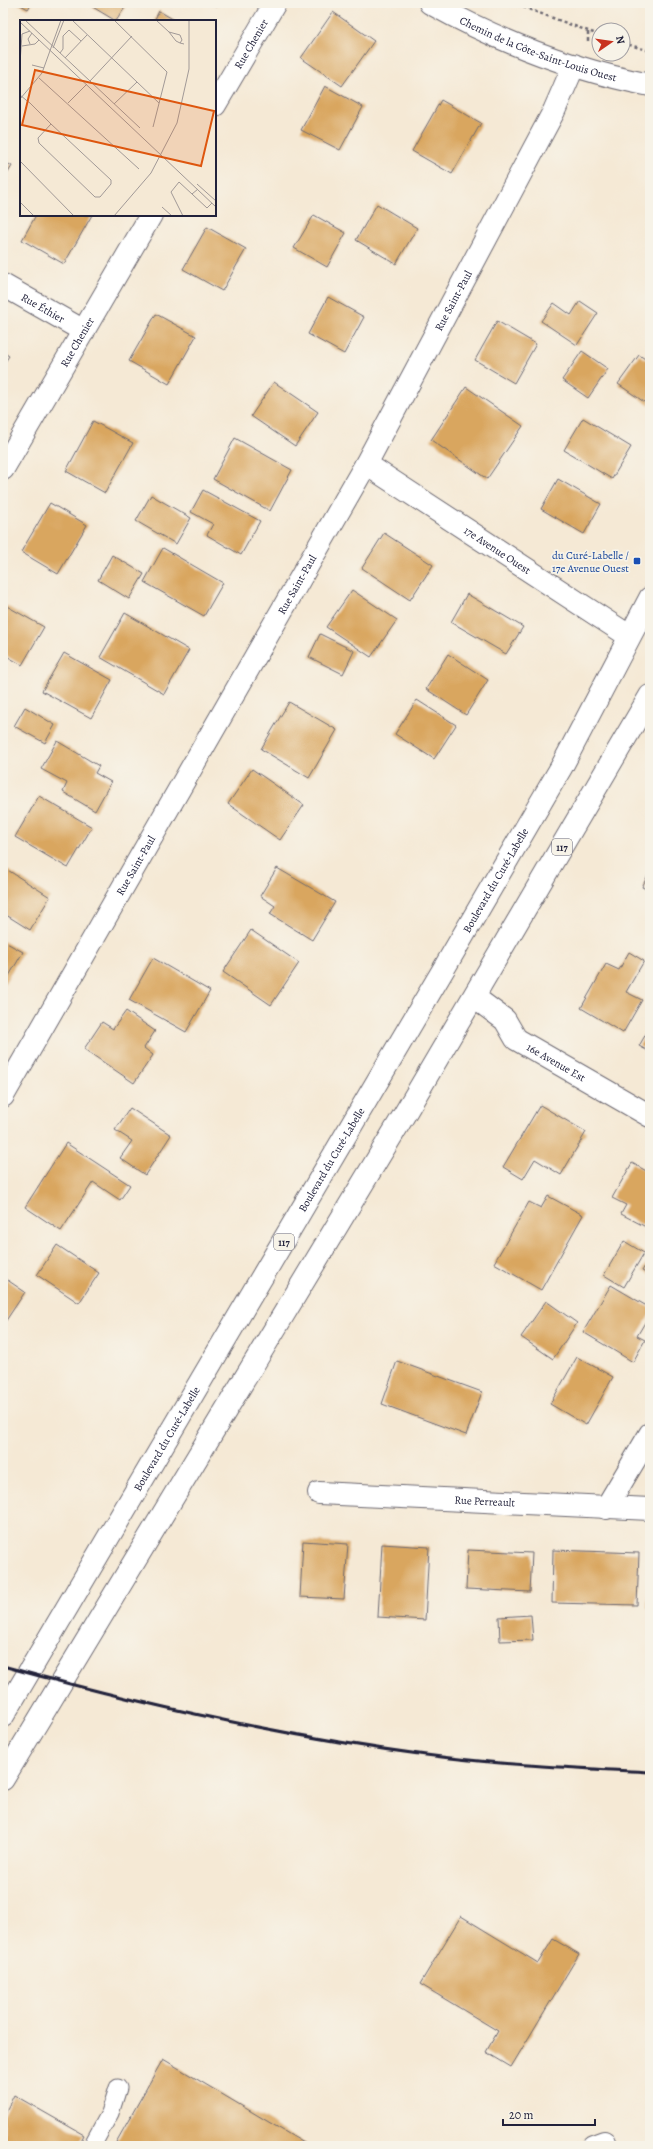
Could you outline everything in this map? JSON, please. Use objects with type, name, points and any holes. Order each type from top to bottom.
[{"type":"street","name":"Rue Chenier","points":[[216,103],[275,3]]},
{"type":"street","name":"Chemin de la Côte-Saint-Louis Ouest","points":[[430,3],[493,36],[574,65],[650,85]]},
{"type":"street","name":"Rue Saint-Paul","points":[[3,1096],[366,464],[554,111],[574,65]]},
{"type":"street","name":"Rue Chenier","points":[[3,468],[150,216]]},
{"type":"street","name":"Rue Éthier","points":[[3,285],[84,331]]},
{"type":"street","name":"17e Avenue Ouest","points":[[366,464],[629,636]]},
{"type":"street","name":"Boulevard du Curé-Labelle","points":[[3,1716],[562,766],[650,598]]},
{"type":"street","name":"117","points":[[3,1779],[474,997],[650,696]]},
{"type":"street","name":"16e Avenue Est","points":[[474,997],[505,1020],[516,1039],[650,1116]]},
{"type":"street","points":[[606,1508],[650,1434]]},
{"type":"street","name":"Rue Perreault","points":[[319,1493],[650,1509]]},
{"type":"lane","points":[[92,2146],[110,2113],[118,2088]]},
{"type":"path","points":[[512,3],[591,32]]},
{"type":"path","points":[[631,45],[650,51]]},
{"type":"building","points":[[17,3],[32,3],[28,9]]},
{"type":"building","points":[[86,3],[128,3],[117,20]]},
{"type":"building","points":[[209,3],[219,3],[217,6]]},
{"type":"building","points":[[159,11],[174,20],[154,20]]},
{"type":"building","points":[[333,12],[374,41],[342,86],[301,58]]},
{"type":"building","points":[[325,86],[363,107],[340,150],[301,130]]},
{"type":"building","points":[[441,100],[481,123],[452,174],[412,151]]},
{"type":"building","points":[[3,161],[12,166],[3,181]]},
{"type":"building","points":[[377,204],[417,228],[396,264],[356,240]]},
{"type":"building","points":[[314,215],[346,233],[327,267],[294,248]]},
{"type":"building","points":[[35,216],[91,216],[64,264],[22,240]]},
{"type":"building","points":[[207,227],[246,249],[222,291],[183,269]]},
{"type":"building","points":[[328,297],[364,317],[344,354],[308,334]]},
{"type":"building","points":[[580,301],[598,313],[577,345],[541,321],[554,303],[571,315]]},
{"type":"building","points":[[156,314],[196,336],[169,384],[129,361]]},
{"type":"building","points":[[497,321],[536,344],[514,383],[475,360]]},
{"type":"building","points":[[582,351],[608,369],[588,398],[562,380]]},
{"type":"building","points":[[3,352],[9,356],[3,365]]},
{"type":"building","points":[[639,355],[650,362],[650,406],[618,384]]},
{"type":"building","points":[[274,382],[318,412],[295,446],[251,416]]},
{"type":"building","points":[[466,387],[523,426],[487,479],[431,440]]},
{"type":"building","points":[[583,418],[631,447],[612,479],[564,450]]},
{"type":"building","points":[[93,421],[133,443],[105,493],[66,471]]},
{"type":"building","points":[[235,438],[292,470],[270,511],[213,479]]},
{"type":"building","points":[[558,479],[601,504],[584,534],[541,509]]},
{"type":"building","points":[[203,490],[260,521],[241,555],[207,535],[213,524],[191,512]]},
{"type":"building","points":[[151,495],[191,518],[176,544],[136,521]]},
{"type":"building","points":[[50,503],[87,525],[58,574],[21,552]]},
{"type":"building","points":[[384,533],[433,565],[410,600],[362,568]]},
{"type":"building","points":[[163,548],[223,583],[204,616],[144,582]]},
{"type":"building","points":[[112,555],[144,574],[129,599],[98,580]]},
{"type":"building","points":[[352,590],[397,620],[371,657],[326,627]]},
{"type":"building","points":[[467,594],[523,627],[506,654],[451,622]]},
{"type":"building","points":[[3,604],[44,627],[22,665],[3,654]]},
{"type":"building","points":[[125,613],[189,650],[164,694],[100,657]]},
{"type":"building","points":[[320,634],[354,651],[343,674],[309,657]]},
{"type":"building","points":[[64,653],[112,680],[91,718],[42,691]]},
{"type":"building","points":[[448,654],[488,680],[466,715],[426,689]]},
{"type":"building","points":[[417,700],[456,725],[434,759],[395,734]]},
{"type":"building","points":[[289,702],[337,730],[309,778],[261,749]]},
{"type":"building","points":[[25,707],[55,725],[45,743],[14,726]]},
{"type":"building","points":[[57,741],[99,766],[95,773],[111,782],[95,811],[63,792],[67,783],[41,769]]},
{"type":"building","points":[[252,769],[304,805],[280,840],[228,804]]},
{"type":"building","points":[[39,796],[92,827],[68,868],[15,837]]},
{"type":"building","points":[[3,867],[50,897],[30,930],[3,913]]},
{"type":"building","points":[[277,868],[335,902],[312,940],[270,914],[275,906],[260,896]]},
{"type":"building","points":[[650,871],[650,891],[642,887]]},
{"type":"building","points":[[251,930],[299,963],[271,1005],[223,972]]},
{"type":"building","points":[[3,941],[23,952],[3,986]]},
{"type":"building","points":[[629,952],[644,961],[626,992],[642,1000],[623,1033],[581,1008],[606,964],[619,970]]},
{"type":"building","points":[[153,958],[210,991],[186,1032],[129,1000]]},
{"type":"building","points":[[126,1011],[155,1031],[144,1048],[153,1055],[134,1083],[84,1049],[102,1022],[113,1029]]},
{"type":"building","points":[[650,1027],[650,1052],[639,1046]]},
{"type":"building","points":[[540,1105],[586,1132],[561,1175],[535,1159],[523,1179],[503,1167]]},
{"type":"building","points":[[130,1108],[171,1135],[145,1175],[120,1158],[132,1141],[115,1130]]},
{"type":"building","points":[[66,1143],[130,1185],[120,1200],[93,1182],[61,1231],[25,1207]]},
{"type":"building","points":[[632,1163],[650,1173],[650,1220],[646,1227],[621,1214],[626,1205],[612,1198]]},
{"type":"building","points":[[548,1196],[583,1215],[541,1290],[494,1263],[529,1202],[541,1208]]},
{"type":"building","points":[[624,1241],[644,1253],[624,1287],[604,1275]]},
{"type":"building","points":[[57,1245],[99,1273],[79,1303],[37,1275]]},
{"type":"building","points":[[650,1257],[650,1275],[642,1271]]},
{"type":"building","points":[[3,1277],[25,1292],[3,1325]]},
{"type":"building","points":[[611,1285],[650,1308],[650,1314],[637,1336],[645,1340],[633,1362],[583,1332]]},
{"type":"building","points":[[546,1301],[577,1323],[553,1359],[521,1337]]},
{"type":"building","points":[[577,1357],[613,1377],[586,1425],[550,1404]]},
{"type":"building","points":[[397,1361],[482,1392],[466,1435],[382,1404]]},
{"type":"building","points":[[303,1541],[348,1544],[344,1599],[300,1597]]},
{"type":"building","points":[[382,1544],[429,1547],[425,1620],[378,1617]]},
{"type":"building","points":[[468,1550],[532,1553],[530,1592],[466,1589]]},
{"type":"building","points":[[553,1550],[639,1553],[637,1605],[552,1603]]},
{"type":"building","points":[[649,1571],[650,1608],[647,1608]]},
{"type":"building","points":[[531,1615],[533,1640],[500,1641],[499,1617]]},
{"type":"building","points":[[461,1916],[538,1963],[553,1939],[579,1954],[511,2067],[486,2052],[498,2031],[420,1984]]},
{"type":"building","points":[[163,2059],[309,2146],[114,2146]]},
{"type":"building","points":[[14,2095],[84,2135],[78,2146],[3,2146],[3,2117]]},
{"type":"railway","points":[[3,1666],[108,1694],[213,1718],[319,1739],[426,1755],[482,1761],[538,1766],[650,1772]]},
{"type":"place","name":"du Curé-Labelle / 17e Avenue Ouest","points":[[637,561]]}]
